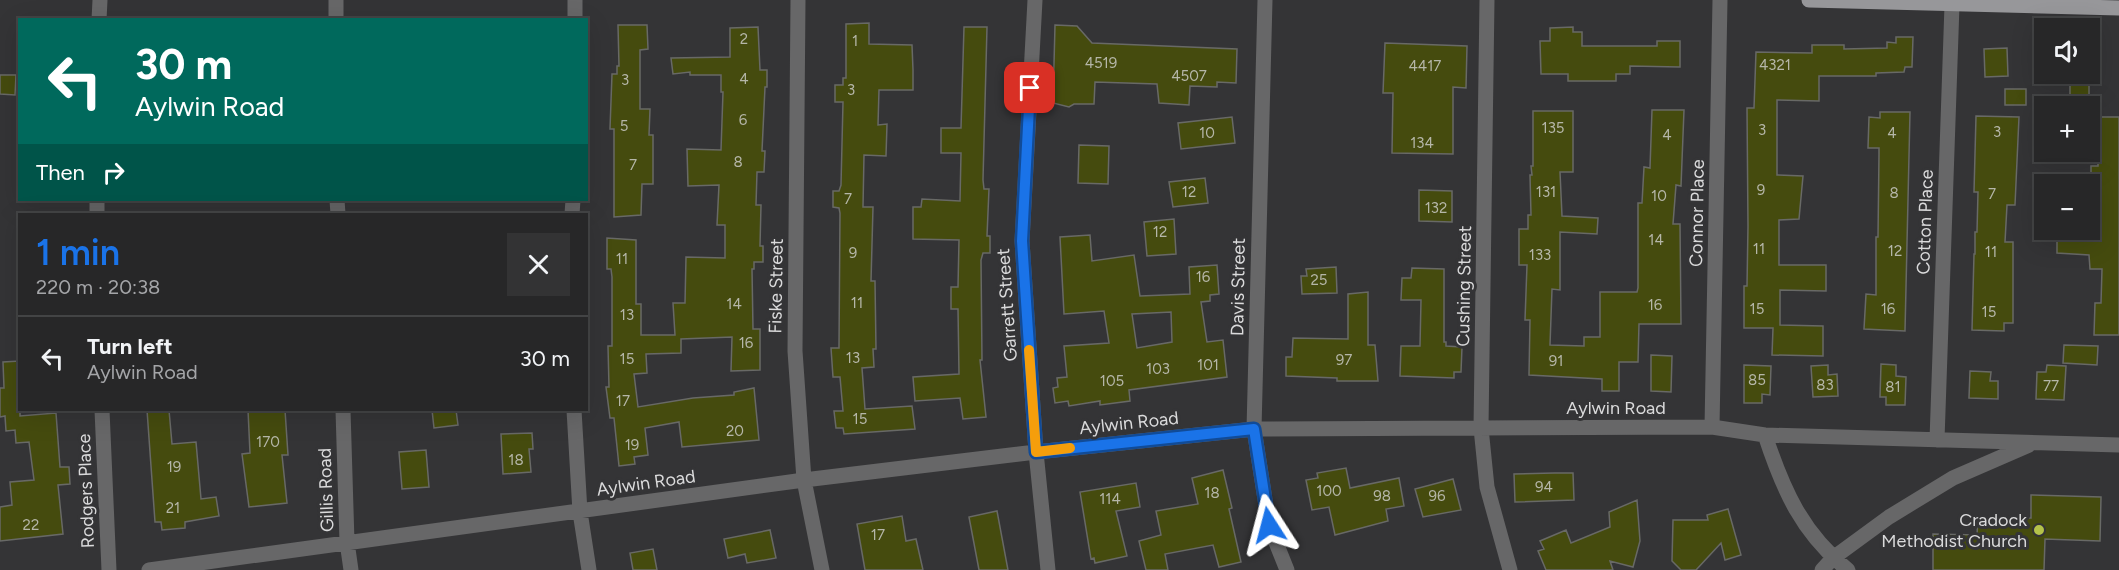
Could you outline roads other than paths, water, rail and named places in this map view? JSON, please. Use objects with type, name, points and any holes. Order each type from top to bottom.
[{"type":"main road","points":[[1809,0],[2119,8]]},
{"type":"street","points":[[99,18],[100,0]]},
{"type":"street","points":[[336,0],[336,18]]},
{"type":"street","points":[[575,0],[575,18]]},
{"type":"street","name":"Fiske Street","points":[[798,0],[795,351],[804,480],[822,570]]},
{"type":"street","name":"Garrett Street","points":[[1035,0],[1022,241],[1036,452],[1048,570]]},
{"type":"street","name":"Davis Street","points":[[1265,0],[1254,429],[1269,525],[1287,570]]},
{"type":"street","name":"Cushing Street","points":[[1487,0],[1481,428],[1487,487],[1510,570]]},
{"type":"street","name":"Connor Place","points":[[1712,427],[1720,0]]},
{"type":"street","name":"Cotton Place","points":[[1937,441],[1952,5]]},
{"type":"street","name":"Rodgers Place","points":[[102,411],[109,570]]},
{"type":"street","name":"Gillis Road","points":[[343,411],[347,542],[351,570]]},
{"type":"street","points":[[574,411],[579,512],[589,570]]},
{"type":"street","name":"Aylwin Road","points":[[149,570],[804,480],[1254,429],[1712,427],[1765,435],[2119,445]]},
{"type":"street","points":[[1765,435],[1779,476],[1800,518],[1833,558],[1848,570]]},
{"type":"street","points":[[1822,570],[1833,558],[1889,517],[1953,478],[2035,443]]},
{"type":"place","name":"Cradock Methodist Church","points":[[2039,530]]}]
